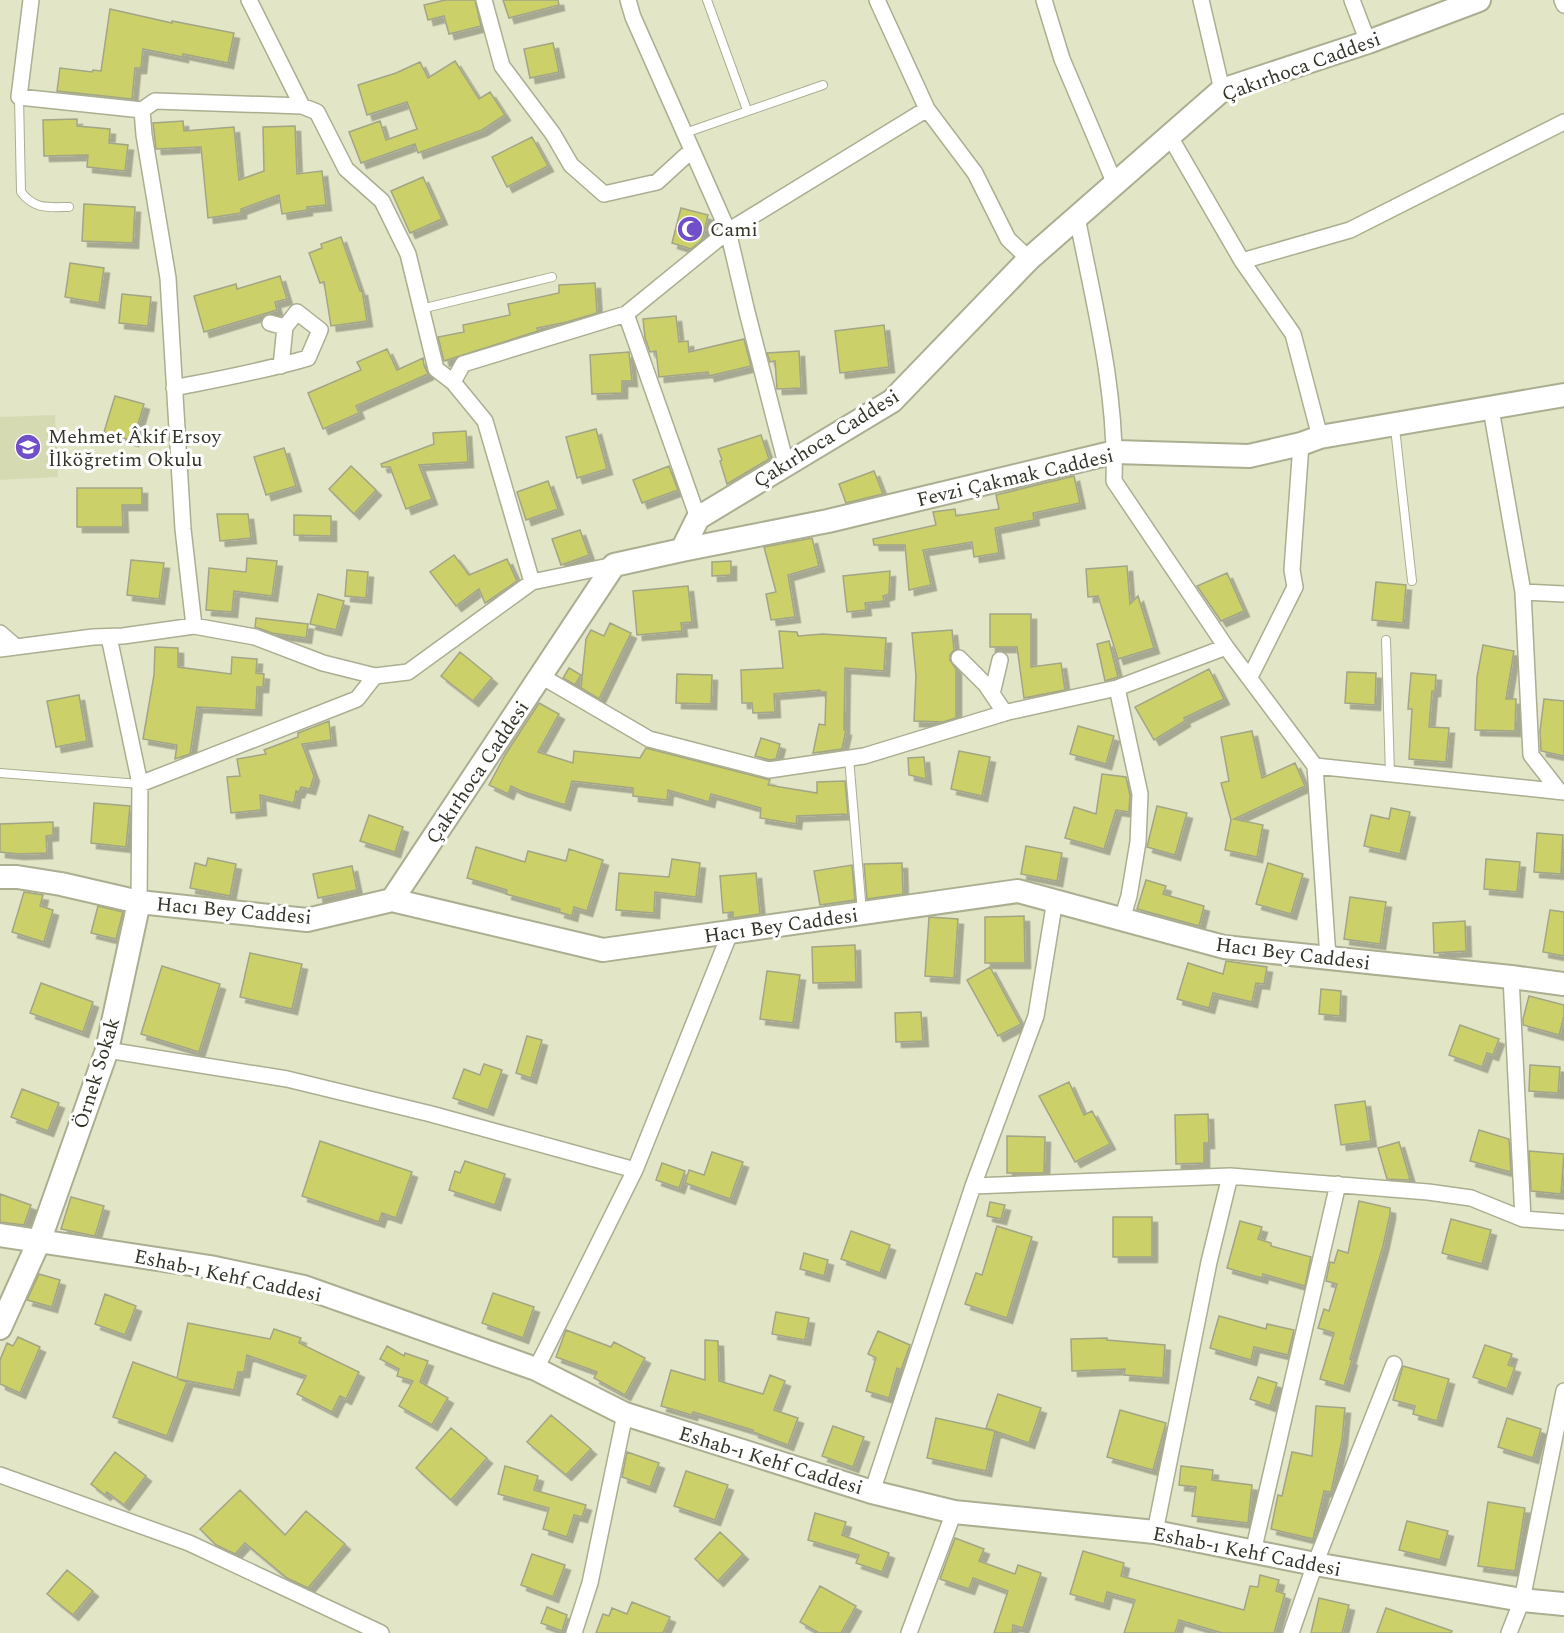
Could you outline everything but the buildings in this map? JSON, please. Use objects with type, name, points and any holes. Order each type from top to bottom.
[{"type":"street","points":[[31,0],[19,97],[142,110],[155,101],[302,106],[317,112],[346,169],[382,201],[408,254],[436,369],[453,382],[485,421],[532,582]]},
{"type":"street","points":[[249,0],[302,106]]},
{"type":"street","points":[[484,0],[502,66],[553,134],[571,165],[604,194],[657,182],[692,150]]},
{"type":"street","points":[[628,0],[633,17],[728,231],[786,464]]},
{"type":"street","points":[[877,0],[927,109],[975,173],[1008,239],[1029,259]]},
{"type":"street","points":[[1044,0],[1062,59],[1115,184]]},
{"type":"street","points":[[1201,0],[1222,90]]},
{"type":"street","points":[[1352,0],[1368,42]]},
{"type":"street","name":"Çakırhoca Caddesi","points":[[698,518],[892,401],[1029,259],[1222,90],[1368,42],[1479,0]]},
{"type":"street","points":[[1562,0],[1564,5]]},
{"type":"street","points":[[453,382],[463,364],[626,314],[728,231],[927,109]]},
{"type":"street","points":[[142,110],[144,135],[168,278],[183,530],[194,626]]},
{"type":"street","points":[[1242,261],[1350,230],[1564,122]]},
{"type":"street","points":[[1169,135],[1242,261],[1293,334],[1310,440],[1292,570],[1295,587],[1250,677]]},
{"type":"street","points":[[1077,217],[1110,388],[1115,452],[1114,481],[1226,646],[1315,766],[1328,958]]},
{"type":"street","points":[[174,388],[260,372],[281,366],[308,358],[320,330],[297,312],[285,327],[281,366]]},
{"type":"street","points":[[0,633],[7,647],[194,626],[255,637],[323,663],[375,676],[408,672],[532,582],[682,550],[698,518],[626,314]]},
{"type":"street","points":[[270,323],[285,327]]},
{"type":"street","name":"Fevzi Çakmak Caddesi","points":[[682,550],[828,521],[1115,452],[1249,456],[1310,440],[1564,395]]},
{"type":"street","points":[[1491,408],[1523,592],[1531,755],[1562,791]]},
{"type":"street","name":"Çakırhoca Caddesi","points":[[392,900],[614,566]]},
{"type":"street","points":[[1523,592],[1564,594]]},
{"type":"street","points":[[109,637],[140,784],[139,902]]},
{"type":"street","points":[[542,676],[649,739],[770,770],[864,756],[1005,713],[1117,688],[1226,646]]},
{"type":"street","points":[[959,658],[986,685],[1005,713]]},
{"type":"street","points":[[993,694],[1000,660]]},
{"type":"street","points":[[140,784],[357,699],[375,676]]},
{"type":"street","points":[[1117,688],[1140,794],[1138,842],[1129,896],[1122,919]]},
{"type":"street","points":[[1315,766],[1562,791]]},
{"type":"street","name":"Hacı Bey Caddesi","points":[[0,877],[17,877],[61,884],[139,902],[307,920],[392,900],[603,950],[1018,891],[1224,947],[1564,984]]},
{"type":"street","points":[[872,1491],[973,1186],[1036,1016],[1055,900]]},
{"type":"street","name":"Örnek Sokak","points":[[0,1328],[40,1239],[107,1050],[139,902]]},
{"type":"street","points":[[536,1369],[635,1170],[730,933]]},
{"type":"street","points":[[1511,977],[1523,1219]]},
{"type":"street","points":[[107,1050],[287,1079],[431,1114],[635,1170]]},
{"type":"street","points":[[973,1186],[1230,1176],[1428,1192],[1471,1198],[1523,1219],[1564,1222]]},
{"type":"street","points":[[1155,1532],[1209,1262],[1230,1176]]},
{"type":"street","points":[[1253,1552],[1338,1184]]},
{"type":"street","name":"Eshab-ı Kehf Caddesi","points":[[0,1235],[40,1239],[210,1267],[304,1287],[536,1369],[625,1414],[872,1491],[954,1512],[1155,1532],[1315,1564],[1522,1600],[1564,1604]]},
{"type":"street","points":[[1291,1633],[1315,1564],[1394,1364]]},
{"type":"street","points":[[1509,1633],[1522,1600],[1564,1390]]},
{"type":"street","points":[[574,1633],[590,1583],[625,1414]]},
{"type":"street","points":[[0,1475],[189,1543],[381,1633]]},
{"type":"street","points":[[909,1633],[954,1512]]},
{"type":"lane","points":[[707,0],[747,110]]},
{"type":"lane","points":[[685,133],[823,85]]},
{"type":"lane","points":[[19,97],[21,192],[30,203],[43,207],[69,207]]},
{"type":"lane","points":[[422,309],[552,277]]},
{"type":"lane","points":[[1394,425],[1412,581]]},
{"type":"lane","points":[[1386,640],[1390,774]]},
{"type":"lane","points":[[849,758],[862,913]]},
{"type":"lane","points":[[0,773],[140,784]]},
{"type":"shaded area","name":"Mehmet Âkif Ersoy İlköğretim Okulu","points":[[55,415],[58,477],[0,480],[0,417]]},
{"type":"place","name":"Cami","points":[[690,229]]},
{"type":"place","name":"Mehmet Âkif Ersoy İlköğretim Okulu","points":[[28,447]]}]
